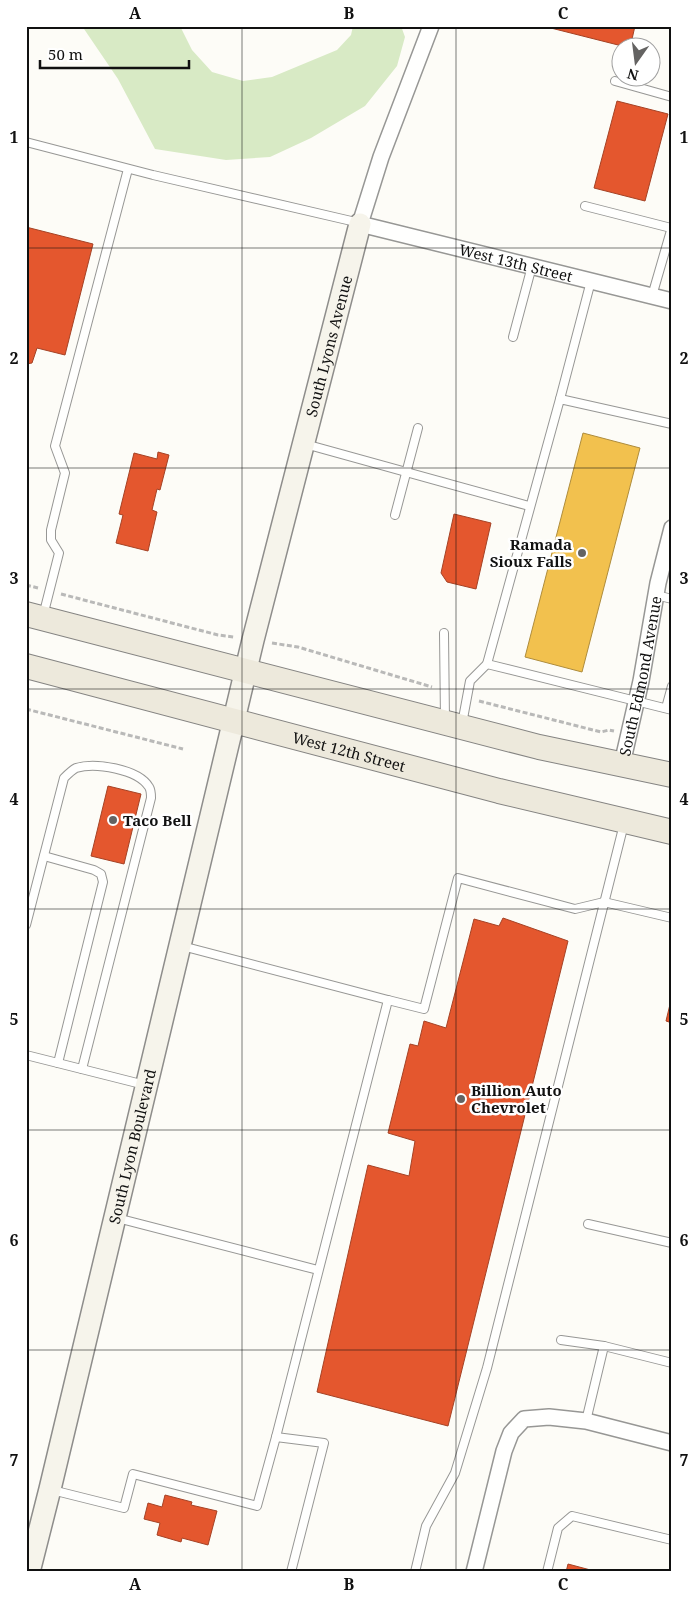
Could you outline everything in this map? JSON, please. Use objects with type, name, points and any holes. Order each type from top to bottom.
[{"type":"main road","points":[[34,616],[539,747],[672,775]]},
{"type":"main road","name":"West 12th Street","points":[[26,666],[499,791],[672,832]]},
{"type":"street","name":"South Lyons Avenue","points":[[233,722],[360,224],[382,157],[431,26]]},
{"type":"street","name":"West 13th Street","points":[[360,224],[672,301]]},
{"type":"street","name":"South Edmond Avenue","points":[[622,764],[656,595],[672,528]]},
{"type":"street","name":"South Lyon Boulevard","points":[[29,1572],[233,722]]},
{"type":"street","points":[[474,1572],[504,1451],[511,1433],[524,1419],[549,1417],[586,1421],[672,1443]]},
{"type":"lane","points":[[640,88],[672,97]]},
{"type":"lane","points":[[26,142],[360,224]]},
{"type":"lane","points":[[34,616],[50,591],[58,553],[51,540],[51,530],[65,473],[56,446],[128,168]]},
{"type":"lane","points":[[585,206],[672,228],[652,296]]},
{"type":"lane","points":[[513,337],[532,266]]},
{"type":"lane","points":[[453,725],[470,681],[487,664],[591,281]]},
{"type":"lane","points":[[560,398],[672,424]]},
{"type":"lane","points":[[395,515],[418,428]]},
{"type":"lane","points":[[304,444],[529,506]]},
{"type":"lane","points":[[656,595],[672,598]]},
{"type":"lane","points":[[444,633],[453,725]]},
{"type":"lane","points":[[487,664],[669,709],[672,686]]},
{"type":"lane","points":[[26,925],[64,778],[74,768],[93,764],[127,772],[141,778],[150,788],[151,798],[82,1068]]},
{"type":"lane","points":[[415,1572],[426,1526],[455,1473],[487,1368],[625,820]]},
{"type":"lane","points":[[44,856],[94,870],[101,874],[103,882],[58,1063]]},
{"type":"lane","points":[[180,945],[424,1010],[458,878],[575,909],[604,902],[672,918]]},
{"type":"lane","points":[[50,1489],[124,1508],[133,1474],[257,1506],[388,1000]]},
{"type":"lane","points":[[26,1054],[146,1085]]},
{"type":"lane","points":[[115,1217],[318,1270]]},
{"type":"lane","points":[[588,1224],[672,1243]]},
{"type":"lane","points":[[560,1340],[604,1346],[672,1363]]},
{"type":"lane","points":[[586,1421],[604,1346]]},
{"type":"lane","points":[[276,1437],[324,1443],[292,1572]]},
{"type":"lane","points":[[547,1572],[558,1528],[572,1516],[672,1540]]},
{"type":"path","points":[[26,585],[218,635]]},
{"type":"path","points":[[26,709],[183,749]]},
{"type":"green space","points":[[82,26],[180,26],[192,50],[212,72],[243,81],[272,77],[337,50],[351,35],[353,26],[401,26],[405,37],[397,66],[365,106],[311,138],[270,157],[226,160],[155,149],[118,79]]},
{"type":"building: Homes","name":"Ramada Sioux Falls","points":[[583,433],[640,448],[582,672],[525,657]]},
{"type":"building: Shops","points":[[543,26],[635,26],[632,38],[610,38],[610,43]]},
{"type":"building: Shops","points":[[617,101],[668,114],[645,201],[594,188]]},
{"type":"building: Shops","points":[[26,227],[93,244],[65,355],[37,348],[32,363],[26,364]]},
{"type":"building: Shops","points":[[158,452],[169,455],[160,490],[157,489],[152,510],[157,512],[148,551],[116,543],[123,515],[119,514],[134,453],[157,459]]},
{"type":"building: Shops","points":[[454,514],[491,523],[476,589],[447,582],[441,573]]},
{"type":"building: Shops","points":[[108,786],[141,794],[124,864],[91,856]]},
{"type":"building: Shops","points":[[503,918],[568,941],[448,1426],[317,1392],[368,1165],[409,1176],[415,1141],[388,1133],[410,1044],[418,1046],[424,1021],[446,1028],[474,919],[499,926]]},
{"type":"building: Shops","points":[[672,996],[672,1023],[666,1021]]},
{"type":"building: Shops","points":[[165,1495],[192,1502],[191,1505],[217,1511],[208,1545],[182,1538],[181,1542],[157,1535],[160,1523],[144,1519],[148,1503],[162,1507]]},
{"type":"building: Shops","points":[[568,1564],[598,1572],[566,1572]]},
{"type":"place","name":"Ramada Sioux Falls","points":[[582,553]]},
{"type":"place","name":"Taco Bell","points":[[113,820]]},
{"type":"place","name":"Billion Auto Chevrolet","points":[[461,1099]]}]
